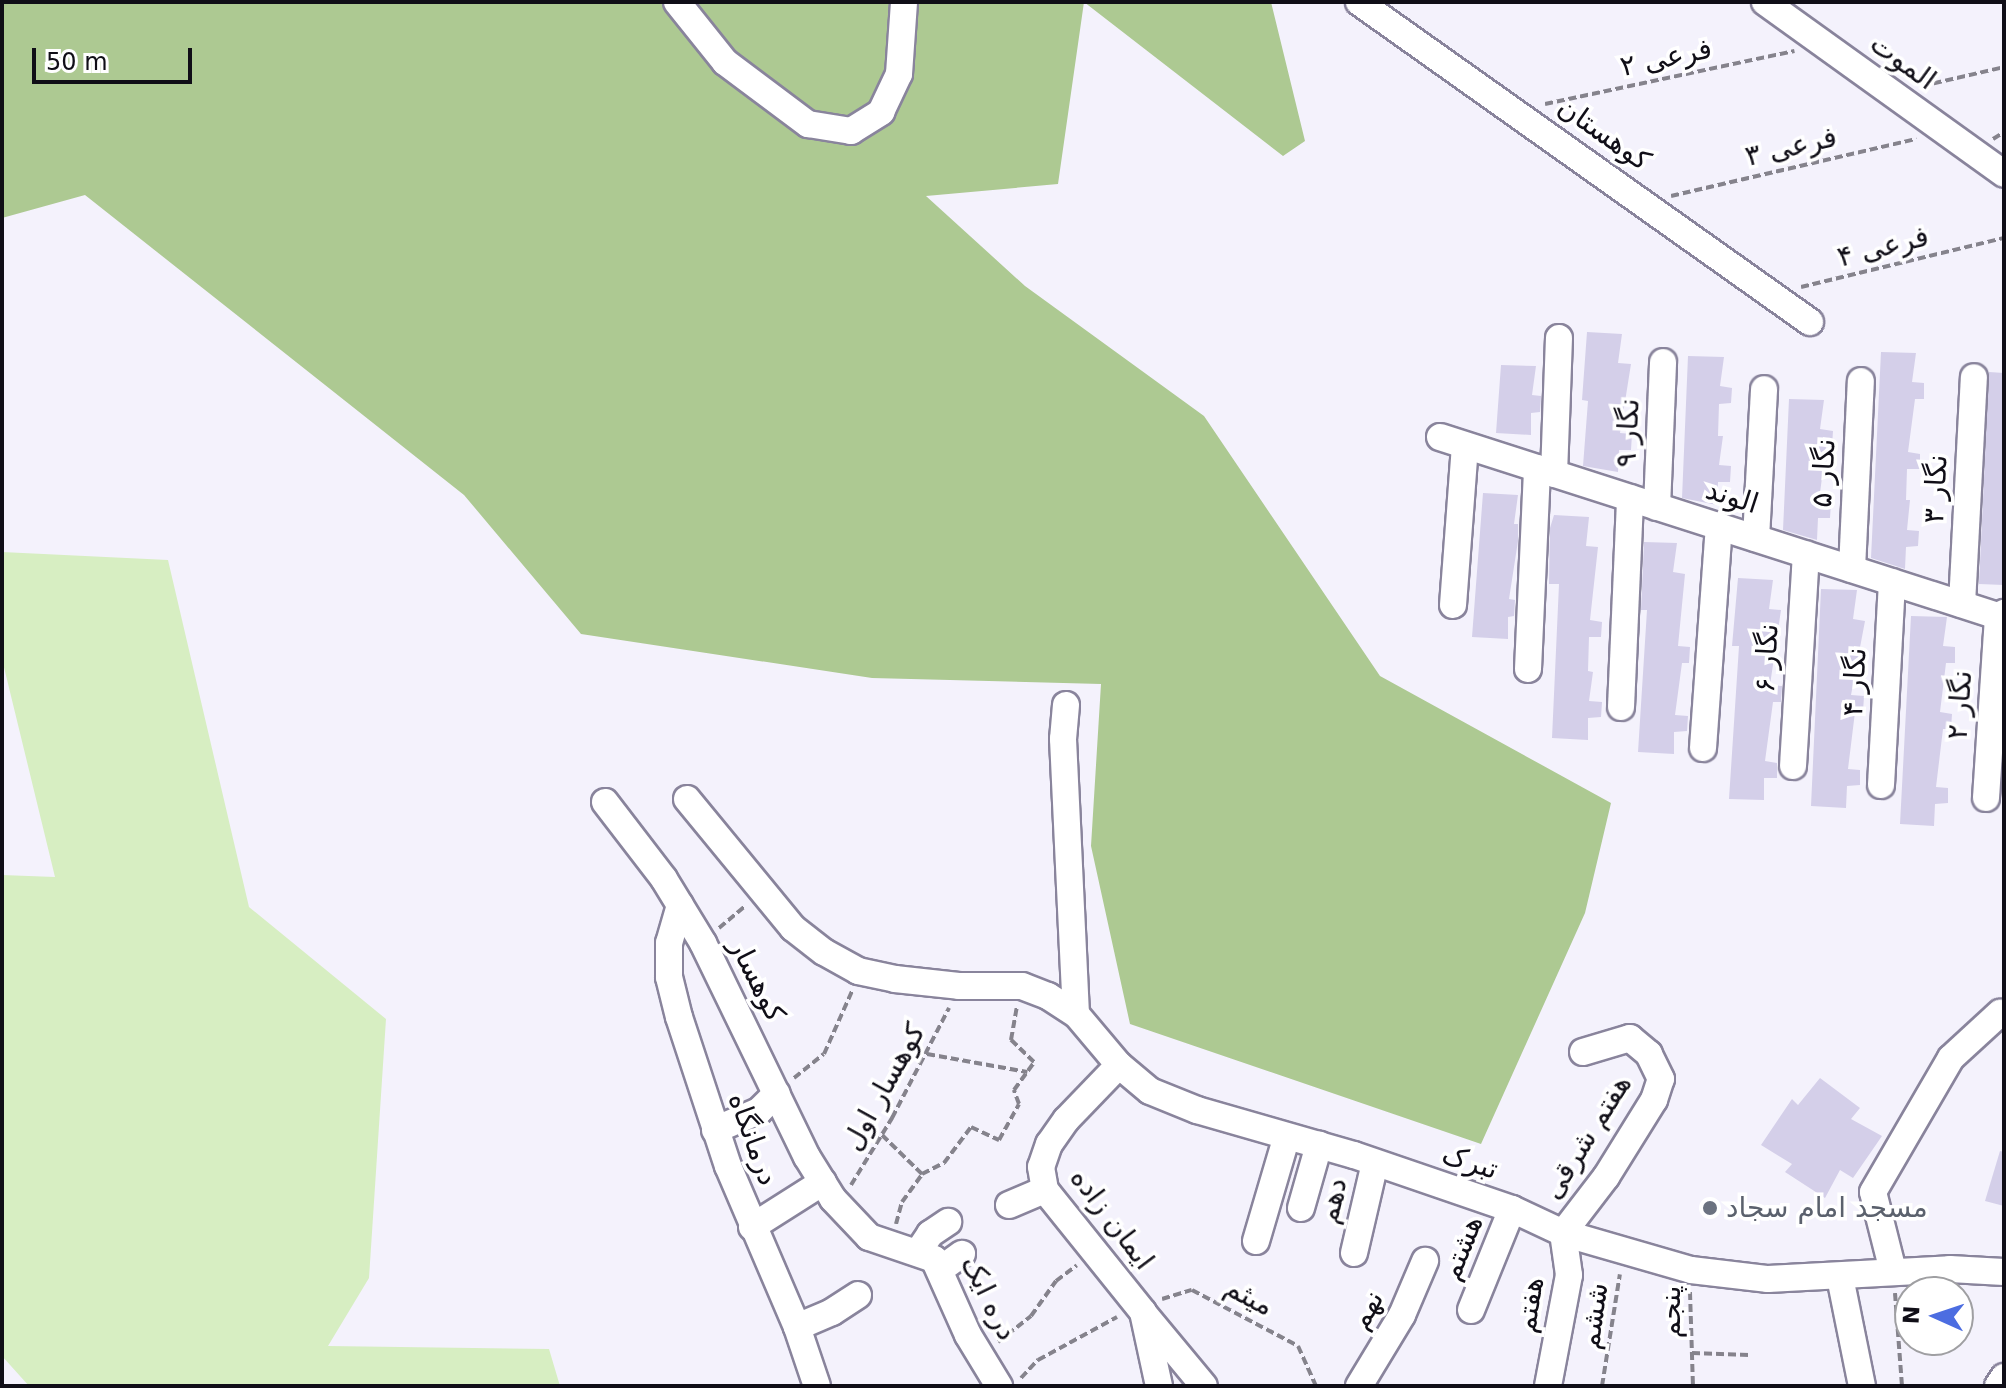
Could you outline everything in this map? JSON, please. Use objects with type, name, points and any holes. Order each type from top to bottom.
[{"type":"street","points":[[677,2],[725,62],[808,124],[851,131],[881,112],[899,74],[904,2]]},
{"type":"street","name":"کوهستان","points":[[1359,2],[1810,322]]},
{"type":"street","name":"الموت","points":[[1765,2],[2004,174]]},
{"type":"street","points":[[1528,669],[1559,338]]},
{"type":"street","name":"نگار ۹","points":[[1657,507],[1663,362]]},
{"type":"street","name":"نگار ۳","points":[[1962,604],[1974,377]]},
{"type":"street","name":"نگار ۵","points":[[1852,569],[1861,381]]},
{"type":"street","points":[[1756,538],[1764,389]]},
{"type":"street","name":"الوند","points":[[1453,605],[1452,441],[2001,614]]},
{"type":"street","points":[[1621,707],[1630,498]]},
{"type":"street","points":[[1703,748],[1719,526]]},
{"type":"street","name":"نگار ۶","points":[[1793,766],[1806,554]]},
{"type":"street","name":"نگار ۴","points":[[1881,785],[1892,582]]},
{"type":"street","name":"نگار ۲","points":[[1986,798],[2001,614]]},
{"type":"street","points":[[1066,705],[1063,739],[1076,1014]]},
{"type":"street","points":[[687,799],[793,928],[858,971]]},
{"type":"street","name":"کوهسار","points":[[605,802],[680,905],[703,943],[828,1191]]},
{"type":"street","name":"درمانگاه","points":[[680,905],[669,943],[669,977],[715,1130],[752,1227],[797,1327],[817,1386]]},
{"type":"street","name":"تبرک","points":[[858,971],[959,986],[1022,986],[1048,996],[1076,1014],[1119,1065],[1150,1091],[1197,1110],[1319,1145],[1512,1209],[1563,1233],[1691,1270],[1768,1279],[1950,1269],[2004,1272]]},
{"type":"street","points":[[1893,1271],[1873,1192],[1951,1058],[2000,1013]]},
{"type":"street","name":"هفتم شرقی","points":[[1563,1233],[1606,1177],[1654,1100],[1661,1079],[1649,1054],[1630,1038],[1583,1052]]},
{"type":"street","name":"ایمان زاده","points":[[1119,1065],[1049,1144],[1041,1167],[1045,1190],[1141,1309],[1159,1386]]},
{"type":"street","points":[[715,1130],[759,1111],[777,1093]]},
{"type":"street","points":[[1256,1241],[1287,1136]]},
{"type":"street","points":[[1301,1208],[1319,1145]]},
{"type":"street","name":"دهم","points":[[1354,1253],[1375,1163]]},
{"type":"street","points":[[1009,1205],[1045,1190]]},
{"type":"street","points":[[752,1227],[828,1191]]},
{"type":"street","name":"دره ایک","points":[[828,1191],[869,1237],[934,1259],[951,1261],[980,1356],[999,1386]]},
{"type":"street","name":"هشتم","points":[[1471,1310],[1512,1209]]},
{"type":"street","points":[[918,1252],[930,1234],[948,1222]]},
{"type":"street","name":"هفتم","points":[[1548,1386],[1569,1275],[1563,1233]]},
{"type":"street","name":"نهم","points":[[1359,1386],[1402,1315],[1425,1261]]},
{"type":"street","points":[[1840,1277],[1862,1386]]},
{"type":"street","points":[[797,1327],[832,1312],[858,1295]]},
{"type":"street","points":[[1141,1309],[1204,1386]]},
{"type":"street","points":[[1998,1386],[2004,1377]]},
{"type":"path","name":"فرعی ۲","points":[[1515,111],[1825,45]]},
{"type":"path","points":[[1892,93],[2004,67]]},
{"type":"path","name":"فرعی ۳","points":[[1645,202],[1945,132]]},
{"type":"path","name":"فرعی ۴","points":[[1772,294],[2004,238]]},
{"type":"path","points":[[703,943],[763,891]]},
{"type":"path","points":[[777,1093],[824,1054],[848,1008],[858,971]]},
{"type":"path","name":"کوهسار اول","points":[[828,1191],[856,1181],[927,1054],[959,986]]},
{"type":"path","points":[[891,1246],[902,1202],[922,1174],[944,1163],[971,1127],[999,1140],[1019,1104],[1014,1090],[1034,1062],[1011,1040],[1022,986]]},
{"type":"path","points":[[927,1054],[1027,1072]]},
{"type":"path","points":[[882,1135],[922,1174]]},
{"type":"path","points":[[980,1356],[1031,1316],[1056,1281],[1095,1251]]},
{"type":"path","name":"ششم","points":[[1602,1386],[1623,1251]]},
{"type":"path","name":"پنجم","points":[[1691,1270],[1693,1386]]},
{"type":"path","points":[[1893,1271],[1902,1386]]},
{"type":"path","name":"میثم","points":[[1014,1386],[1038,1360],[1141,1309],[1192,1290],[1298,1346],[1316,1386]]},
{"type":"path","name":"پنجم","points":[[1692,1353],[1749,1355]]},
{"type":"green space","points":[[2,2],[1084,2],[1058,184],[926,196],[1025,286],[1204,416],[1380,676],[1611,803],[1585,913],[1481,1144],[1130,1024],[1091,846],[1101,684],[872,678],[581,634],[464,495],[85,195],[2,218]]},
{"type":"green space","points":[[1084,2],[1271,2],[1305,141],[1283,156]]},
{"type":"green space","points":[[2,552],[168,560],[249,907],[386,1019],[369,1278],[328,1346],[549,1349],[560,1386],[29,1386],[2,1356],[2,875],[55,877],[2,659]]},
{"type":"building","points":[[1587,332],[1622,334],[1618,363],[1631,364],[1620,433],[1632,434],[1631,450],[1619,450],[1618,472],[1583,466],[1588,401],[1582,400]]},
{"type":"building","points":[[1881,352],[1916,353],[1912,382],[1924,383],[1924,399],[1915,399],[1908,452],[1920,454],[1920,469],[1907,469],[1906,500],[1910,500],[1907,530],[1919,531],[1918,546],[1906,547],[1905,569],[1871,558]]},
{"type":"building","points":[[1688,356],[1724,357],[1720,386],[1732,388],[1731,403],[1719,404],[1718,436],[1723,436],[1719,465],[1731,466],[1730,482],[1718,482],[1717,505],[1682,498]]},
{"type":"building","points":[[1501,365],[1536,366],[1532,395],[1541,396],[1540,412],[1531,413],[1531,435],[1496,433]]},
{"type":"building","points":[[1989,372],[2004,373],[2004,585],[1979,584]]},
{"type":"building","points":[[1789,399],[1824,400],[1820,429],[1833,431],[1832,446],[1826,446],[1819,501],[1831,502],[1830,518],[1818,518],[1817,540],[1783,530]]},
{"type":"building","points":[[1483,493],[1518,495],[1514,524],[1518,524],[1518,541],[1509,599],[1515,600],[1514,616],[1508,617],[1508,639],[1472,637]]},
{"type":"building","points":[[1554,515],[1589,517],[1586,546],[1598,547],[1590,620],[1602,622],[1601,637],[1589,637],[1588,671],[1593,672],[1589,701],[1602,702],[1601,717],[1588,718],[1588,740],[1552,738],[1559,584],[1549,584],[1550,528]]},
{"type":"building","points":[[1644,542],[1677,543],[1673,572],[1685,574],[1678,646],[1690,647],[1689,663],[1682,663],[1675,715],[1688,716],[1687,731],[1674,732],[1674,754],[1638,752],[1647,610],[1641,610]]},
{"type":"building","points":[[1738,578],[1773,580],[1769,609],[1781,610],[1770,685],[1782,686],[1781,702],[1773,702],[1765,761],[1777,763],[1777,778],[1764,778],[1764,800],[1729,799],[1739,646],[1732,646]]},
{"type":"building","points":[[1821,589],[1857,590],[1853,619],[1865,621],[1851,695],[1864,696],[1863,712],[1855,712],[1848,769],[1860,770],[1860,785],[1847,786],[1846,808],[1811,806]]},
{"type":"building","points":[[1911,616],[1947,617],[1943,646],[1955,647],[1955,663],[1946,663],[1940,712],[1952,714],[1951,729],[1943,729],[1936,787],[1948,788],[1948,803],[1935,804],[1934,826],[1900,824]]},
{"type":"building","points":[[1820,1078],[1860,1108],[1851,1119],[1882,1136],[1853,1178],[1840,1170],[1825,1198],[1785,1172],[1792,1164],[1761,1145],[1792,1099],[1798,1105]]},
{"type":"building","points":[[2000,1151],[2004,1152],[2004,1206],[1985,1201]]},
{"type":"place","name":"مسجد امام سجاد","points":[[1710,1208]]}]
